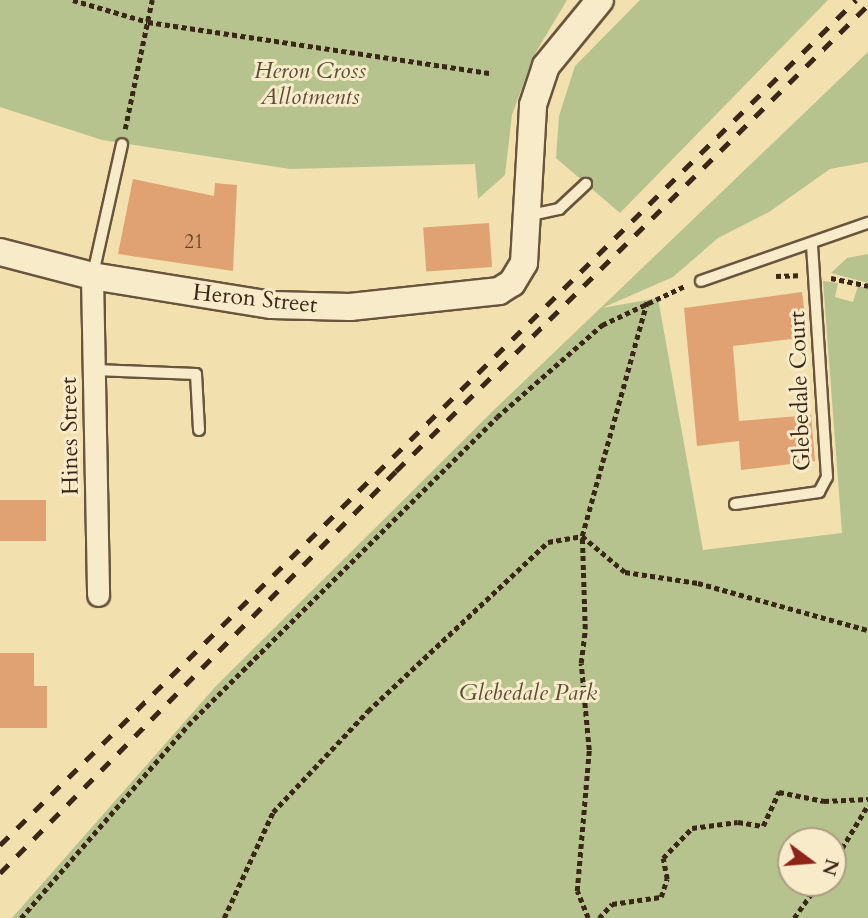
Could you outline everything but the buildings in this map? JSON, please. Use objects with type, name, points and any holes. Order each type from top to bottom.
[{"type":"street","points":[[531,215],[533,105],[546,66],[600,0]]},
{"type":"street","name":"Heron Street","points":[[0,252],[92,276],[272,305],[350,307],[478,297],[512,284],[524,262],[531,215]]},
{"type":"street","name":"Hines Street","points":[[92,276],[98,595]]},
{"type":"lane","points":[[92,276],[122,144]]},
{"type":"lane","points":[[531,215],[559,209],[586,184]]},
{"type":"lane","points":[[701,281],[868,223]]},
{"type":"lane","name":"Glebedale Court","points":[[735,504],[812,494],[827,477],[817,274],[812,243]]},
{"type":"lane","points":[[95,370],[196,374],[199,430]]},
{"type":"path","points":[[73,0],[148,22],[489,73]]},
{"type":"path","points":[[122,144],[152,0]]},
{"type":"path","points":[[817,274],[868,286]]},
{"type":"path","points":[[21,918],[188,725],[497,417],[601,325],[647,300],[701,281]]},
{"type":"path","points":[[588,918],[577,891],[589,750],[581,663],[585,629],[582,536],[647,300]]},
{"type":"path","points":[[224,918],[273,812],[339,741],[523,562],[548,542],[582,536],[625,572],[698,583],[868,629]]},
{"type":"path","points":[[599,918],[612,904],[662,897],[667,879],[663,858],[692,828],[738,822],[763,826],[779,792],[824,802],[868,799]]},
{"type":"path","points":[[847,840],[868,805]]},
{"type":"path","points":[[794,918],[809,897]]},
{"type":"green space","name":"Heron Cross Allotments","points":[[0,0],[567,0],[533,57],[512,115],[505,175],[478,199],[475,164],[290,169],[102,140],[0,107]]},
{"type":"green space","points":[[640,0],[828,0],[620,213],[556,158],[559,116],[575,66]]},
{"type":"green space","name":"Glebedale Park","points":[[868,52],[868,162],[830,169],[769,212],[718,238],[673,277],[602,308],[658,298],[703,550],[842,533],[823,281],[838,283],[835,297],[853,302],[858,286],[868,288],[868,918],[12,918],[216,686],[498,406]]},
{"type":"green space","points":[[868,254],[868,283],[831,273],[847,258]]},
{"type":"railway","points":[[0,845],[856,0]]},
{"type":"railway","points":[[0,873],[396,471],[868,5]]}]
